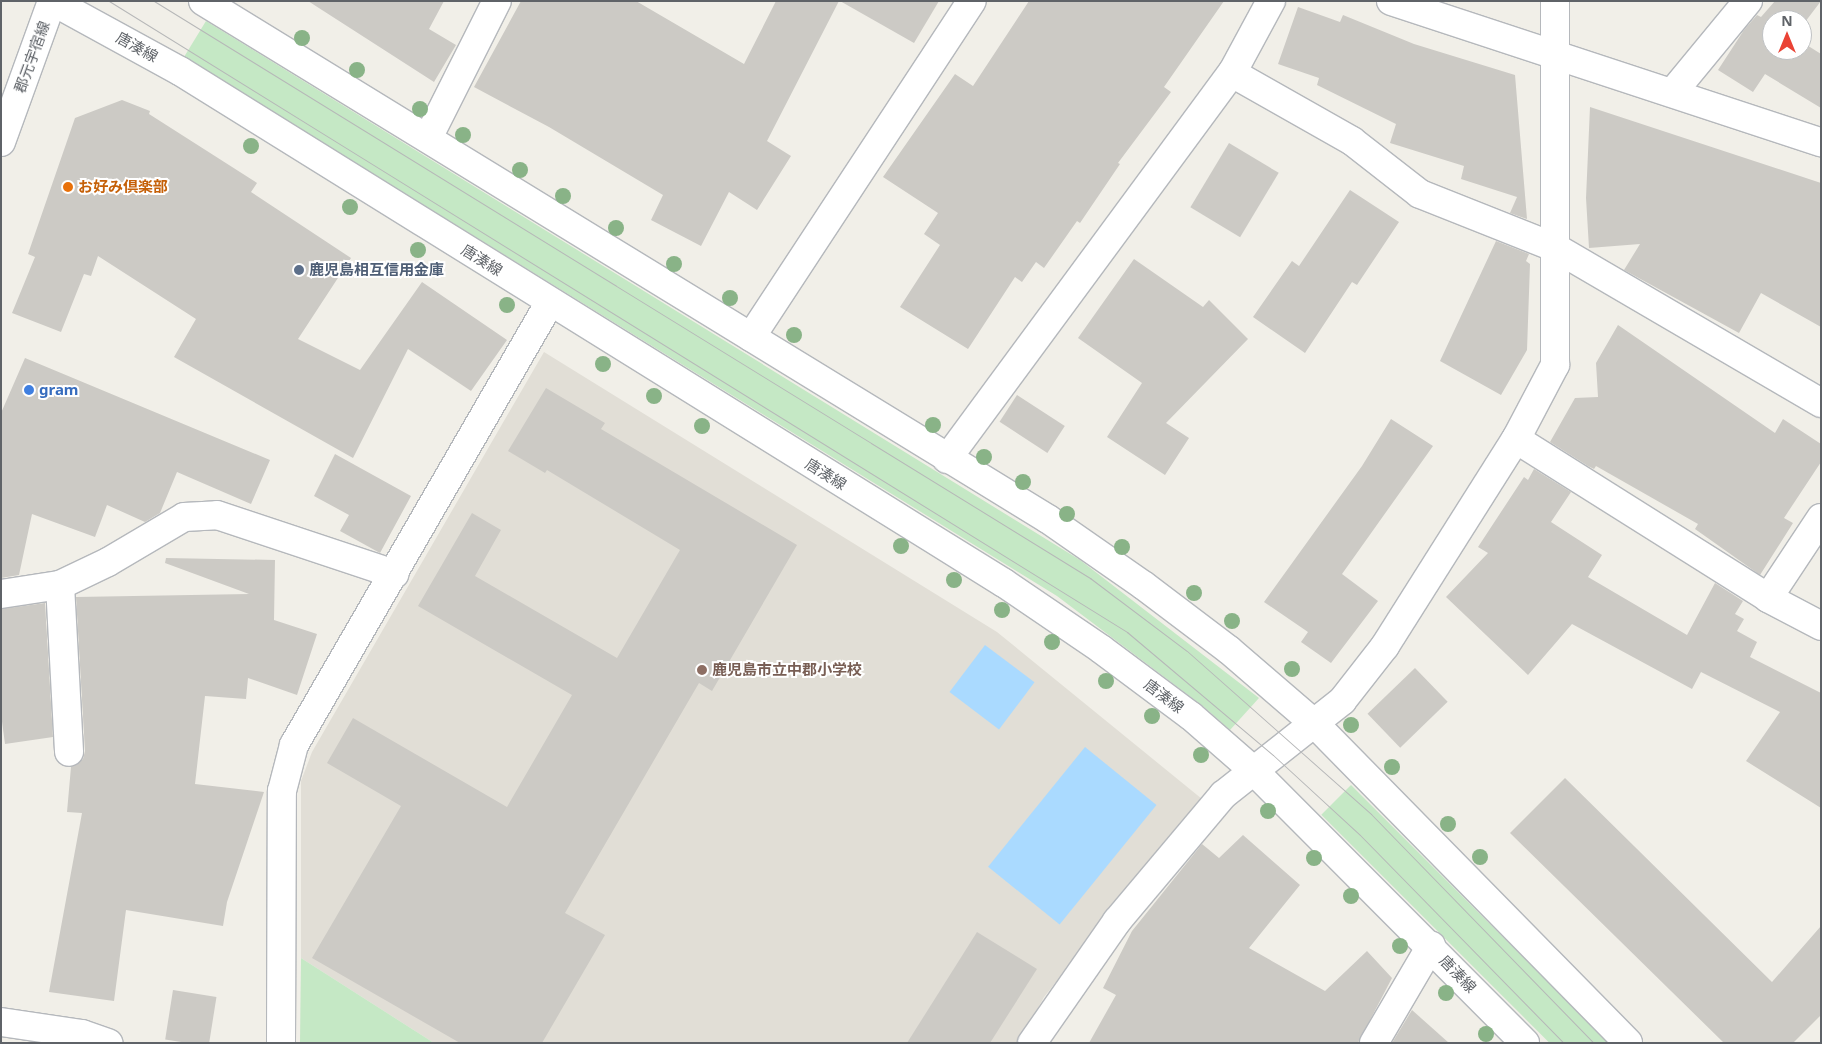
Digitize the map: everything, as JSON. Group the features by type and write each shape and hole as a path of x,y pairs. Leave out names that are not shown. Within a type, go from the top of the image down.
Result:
{"street":[{"name":"郡元宇宿線","path":"1,142 52,1"},
{"name":"唐湊線","path":"52,1 158,58 1004,583 1101,649 1191,716 1254,771 1431,946 1525,1043"},
{"path":"203,1 947,459 1048,519 1143,585 1229,650 1314,723 1628,1043"},
{"path":"428,138 497,1"},
{"path":"751,337 972,1"},
{"path":"947,459 1232,72 1271,1"},
{"path":"1391,1 1554,55 1674,92 1821,142"},
{"path":"1032,1043 1118,921 1223,795 1342,702 1385,646 1516,439 1555,365 1555,1"},
{"path":"1674,92 1748,1"},
{"path":"1232,72 1352,141 1420,194 1554,247 1821,403"},
{"path":"281,1043 282,790 294,745 550,302"},
{"path":"1516,439 1768,598 1821,626"},
{"path":"1,594 60,584 108,562 184,516 217,515 394,574"},
{"path":"1768,598 1821,518"},
{"path":"60,584 70,752"},
{"path":"1374,1043 1431,946"},
{"path":"1,1022 82,1034 108,1043"}],"shaded area":[{"name":"鹿児島市立中郡小学校","path":"544,352 997,632 1202,799 1044,997 1019,1043 434,1043 301,958 301,781 312,752"}],"green space":[{"path":"206,21 1080,560 1259,698 1230,730 1204,707 1057,596 184,57"},
{"path":"1351,785 1608,1042 1550,1043 1321,815"},
{"path":"301,958 434,1043 300,1043"}],"water":[{"path":"985,645 1035,682 999,729 949,692"},
{"path":"1085,747 1156,805 1060,925 988,867"}],"building":[{"path":"308,1 444,1 429,29 456,45 434,82"},
{"path":"521,1 636,1 744,64 776,1 839,1 767,141 791,156 757,210 729,192 701,246 651,220 663,195 549,127 474,87"},
{"path":"840,1 939,1 914,43"},
{"path":"1029,1 1224,1 1164,87 1171,92 1118,163 1120,164 1080,223 1077,221 1044,268 1036,262 1022,282 1015,277 968,349 900,307 940,245 924,234 938,213 883,177 955,74 973,86"},
{"path":"1775,1 1821,1 1812,13 1812,10 1767,10"},
{"path":"1298,7 1340,22 1343,15 1414,44 1515,75 1527,219 1510,213 1517,197 1461,179 1464,166 1390,143 1396,124 1317,85 1319,78 1278,64"},
{"path":"1757,15 1762,16 1762,60 1812,60 1812,48 1821,54 1821,108 1765,74 1753,92 1718,70 1744,30"},
{"path":"122,100 150,111 149,114 257,183 251,192 351,258 298,339 360,370 422,282 507,340 471,391 408,349 353,458 174,357 196,319 98,256 91,276 84,274 61,332 12,313 35,257 28,254 75,118"},
{"path":"1590,107 1821,183 1821,327 1761,293 1739,333 1624,270 1640,244 1589,248 1586,198"},
{"path":"1229,143 1279,173 1240,237 1190,207"},
{"path":"1350,190 1399,222 1357,285 1352,282 1305,353 1253,317 1292,261 1299,266"},
{"path":"1496,241 1529,254 1526,261 1530,264 1527,350 1501,395 1440,361"},
{"path":"1134,259 1203,307 1209,300 1248,339 1166,423 1189,438 1165,475 1107,437 1142,383 1078,338"},
{"path":"1618,325 1775,433 1783,419 1821,444 1821,462 1784,518 1793,523 1760,575 1695,529 1698,524 1596,466 1594,469 1588,466 1550,442 1575,398 1598,397 1596,363"},
{"path":"25,358 270,460 251,504 177,472 160,513 145,522 107,505 95,537 32,514 19,575 1,578 1,413"},
{"path":"546,388 605,423 601,429 797,545 712,691 699,683 565,913 605,935 542,1043 460,1043 312,958 401,806 327,763 353,718 507,807 572,695 418,606 472,513 501,530 475,576 617,658 680,550 547,470 545,473 508,451"},
{"path":"1017,395 1065,426 1047,453 1000,422"},
{"path":"1391,419 1433,446 1342,574 1378,601 1331,663 1301,642 1308,632 1264,602 1362,466"},
{"path":"335,454 411,496 380,553 340,531 349,515 314,496"},
{"path":"1534,469 1571,492 1551,522 1602,555 1588,577 1687,635 1715,583 1743,601 1735,614 1744,619 1737,631 1757,642 1750,657 1821,693 1821,808 1746,761 1780,712 1701,672 1692,689 1572,624 1528,675 1446,597 1488,553 1478,547 1524,477 1528,480"},
{"path":"166,558 275,560 274,620 317,634 297,695 248,678 246,699 205,696 195,784 264,792 227,902 223,926 126,910 114,1001 49,992 82,813 67,812 71,767 83,759 85,751 76,597 249,594 165,563"},
{"path":"45,603 53,737 5,744 1,714 1,609"},
{"path":"1415,668 1448,702 1400,748 1368,714"},
{"path":"1565,778 1772,982 1821,926 1821,1015 1793,1043 1724,1043 1510,833"},
{"path":"1243,835 1300,885 1249,948 1325,991 1367,951 1392,978 1358,1043 1089,1043 1116,995 1103,988 1132,931 1202,844 1219,858"},
{"path":"977,932 1037,969 990,1043 907,1043"},
{"path":"173,990 216,997 209,1043 188,1043 165,1039"},
{"path":"1412,1010 1449,1043 1392,1043"}],"tram line":[{"path":"109,1 1127,632 1273,755 1360,835 1564,1043"},
{"path":"154,1 1090,578 1187,651 1371,814 1594,1043"}],"place":[{"name":"お好み倶楽部","path":"68,187"},
{"name":"鹿児島相互信用金庫","path":"299,270"},
{"name":"gram","path":"29,390"},
{"name":"鹿児島市立中郡小学校","path":"702,670"}]}
